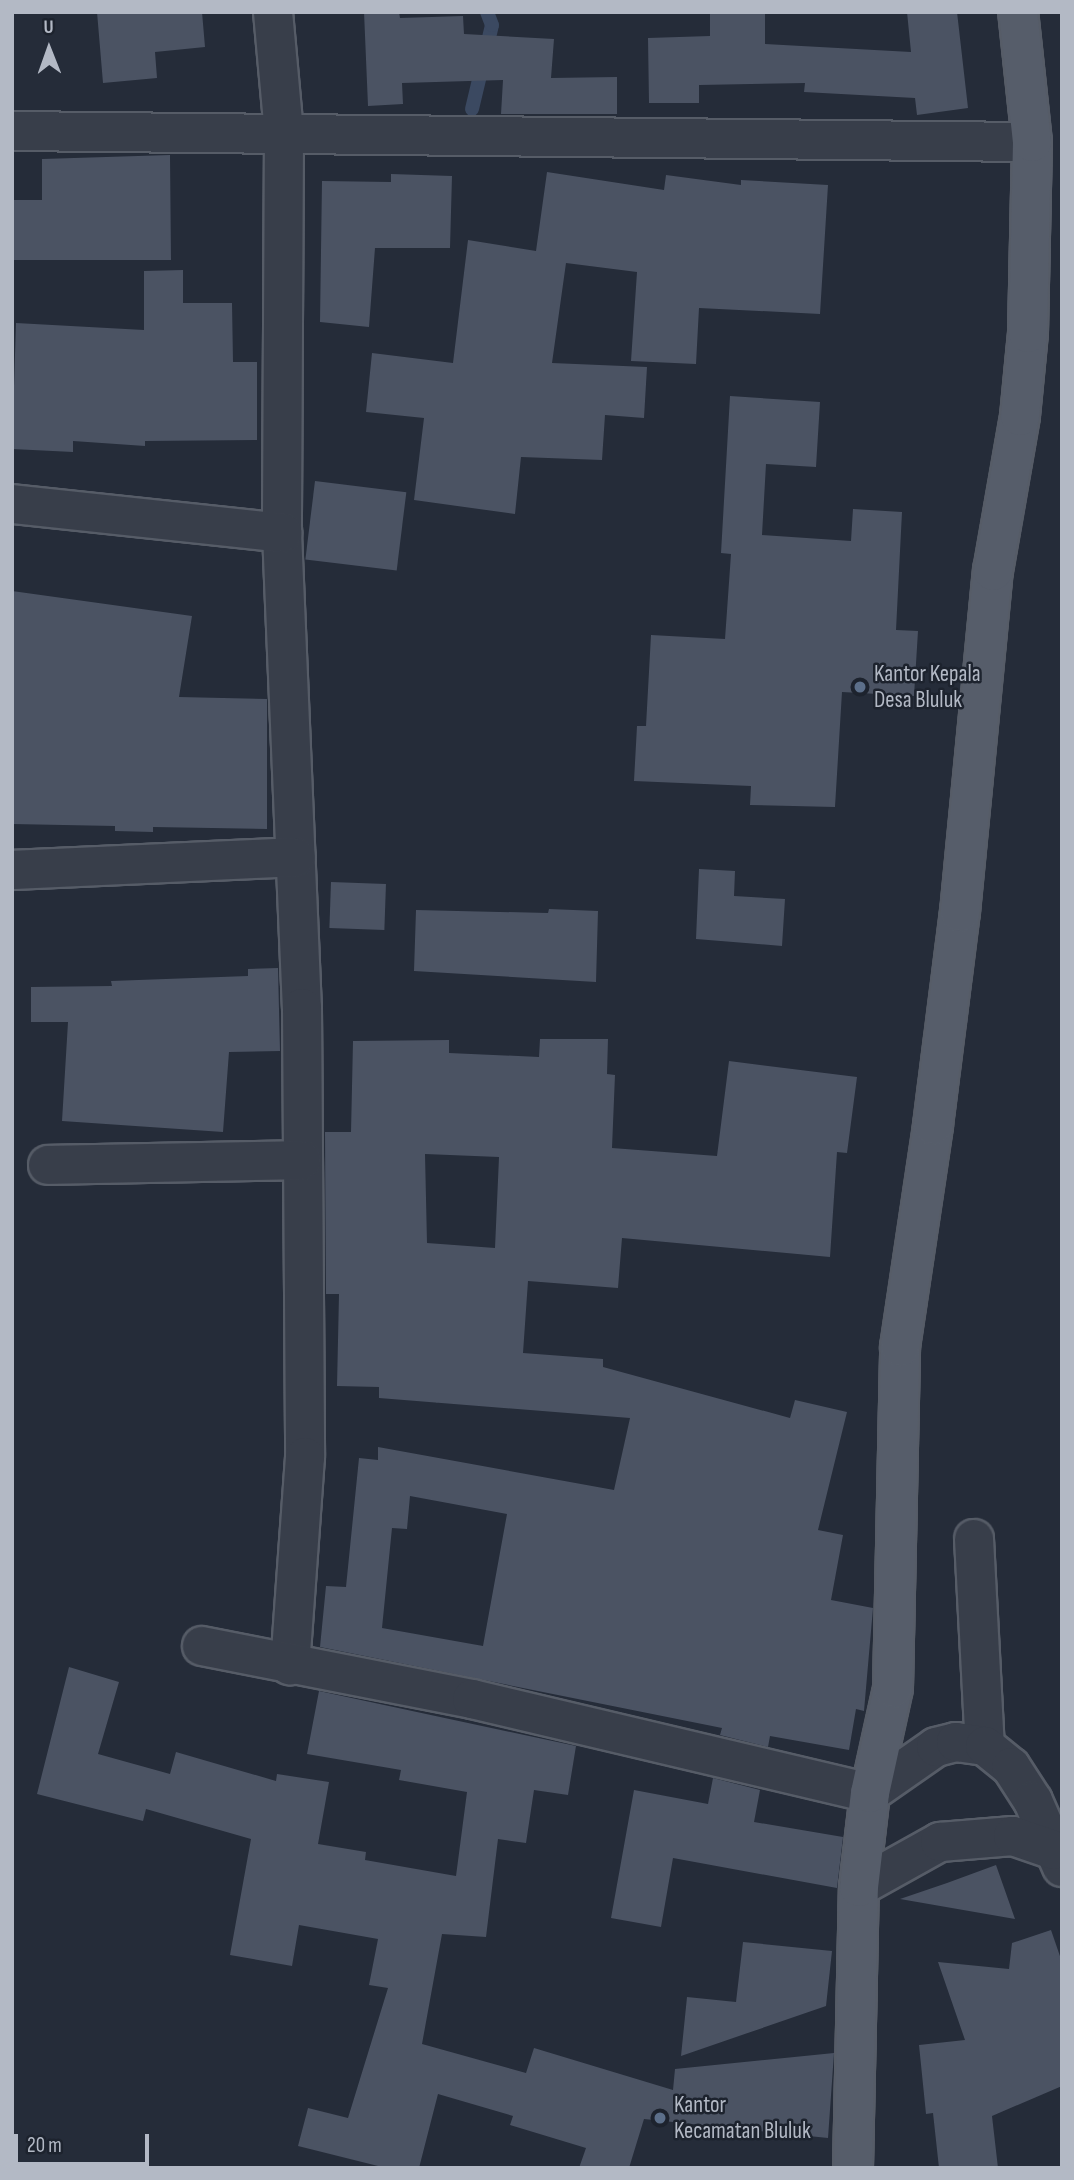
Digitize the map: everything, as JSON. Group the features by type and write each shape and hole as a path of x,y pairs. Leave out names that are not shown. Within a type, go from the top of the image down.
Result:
{"main road":[{"path":"853,2168 859,1887 870,1793 893,1688 900,1347 958,925 993,571 1020,416 1028,333 1032,142 1018,12"}],"street":[{"path":"273,12 284,134 282,533 296,857 302,1160 304,1457 290,1665"},
{"path":"12,131 1032,142"},
{"path":"12,504 282,533"},
{"path":"12,870 296,857"},
{"path":"48,1166 302,1160"},
{"path":"974,1539 985,1746"},
{"path":"202,1646 472,1699 870,1793 936,1747 956,1742 985,1746 1011,1767 1033,1801 1058,1858"},
{"path":"859,1887 940,1842 1013,1836 1058,1858"}],"building":[{"path":"97,12 202,12 205,47 155,52 157,78 103,83"},
{"path":"364,12 399,12 400,18 463,16 464,34 554,39 551,78 617,77 617,114 501,114 503,80 402,83 403,104 368,106"},
{"path":"907,12 957,12 968,108 917,115 915,98 804,92 805,83 699,85 699,103 649,103 648,38 710,36 710,14 765,14 765,44 911,52"},
{"path":"170,155 171,260 12,260 12,200 42,200 42,159"},
{"path":"547,172 664,190 666,175 741,185 741,180 828,185 820,314 699,308 696,364 631,361 637,272 566,263 552,363 647,367 644,418 605,415 602,460 521,457 515,514 414,500 424,418 366,412 372,353 453,363 468,240 536,251"},
{"path":"391,174 452,176 450,248 375,248 369,327 320,322 322,181 391,182"},
{"path":"183,270 183,303 232,303 233,362 257,362 257,440 145,441 145,446 73,441 73,452 12,449 16,323 144,330 144,271"},
{"path":"730,396 820,402 816,467 766,464 762,535 851,541 853,509 902,512 896,630 918,631 914,696 842,692 835,807 750,805 751,786 634,781 637,726 646,726 651,635 725,639 731,554 721,553"},
{"path":"315,481 406,492 397,571 305,559"},
{"path":"12,591 192,616 179,697 267,699 267,829 153,827 153,832 115,831 115,826 12,824"},
{"path":"699,869 735,871 734,896 785,899 782,946 696,939"},
{"path":"331,882 386,884 384,930 329,928"},
{"path":"549,909 598,911 596,982 414,971 416,910 548,913"},
{"path":"278,968 280,1051 229,1052 223,1132 62,1121 68,1022 31,1022 31,987 112,986 111,981 248,976 248,969"},
{"path":"540,1039 608,1039 607,1074 615,1075 612,1148 717,1156 729,1061 857,1077 847,1153 837,1152 830,1257 622,1238 618,1288 528,1281 523,1353 603,1359 603,1367 790,1418 795,1400 847,1412 818,1530 843,1535 831,1600 873,1608 864,1711 856,1709 849,1750 770,1736 768,1747 720,1735 722,1728 320,1647 326,1586 346,1587 359,1458 378,1460 378,1447 614,1490 630,1418 379,1398 379,1387 337,1386 339,1294 326,1294 325,1132 351,1132 353,1041 449,1040 449,1053 539,1057","holes":["425,1154 499,1157 495,1248 427,1243","410,1496 507,1514 483,1646 382,1628 392,1528 407,1529"]},
{"path":"69,1667 119,1682 98,1754 170,1774 176,1752 276,1781 277,1774 329,1782 318,1844 366,1852 365,1860 456,1876 467,1792 399,1780 401,1770 307,1754 319,1691 576,1746 568,1795 534,1790 526,1843 498,1839 486,1937 442,1934 422,2044 526,2073 534,2048 673,2090 675,2069 834,2053 828,2138 644,2119 629,2168 579,2168 586,2148 510,2125 513,2116 438,2094 419,2168 386,2168 298,2146 308,2108 348,2118 388,1988 369,1985 378,1939 299,1925 292,1966 230,1955 251,1839 146,1809 143,1821 37,1794"},
{"path":"713,1778 760,1790 754,1822 843,1837 837,1888 673,1858 661,1927 611,1918 634,1790 708,1804"},
{"path":"996,1865 1015,1919 900,1899 947,1883"},
{"path":"1051,1930 1062,1962 1062,2086 992,2116 998,2168 939,2168 933,2113 926,2114 919,2045 965,2040 938,1962 1009,1969 1012,1943"},
{"path":"743,1942 832,1951 826,2006 681,2056 687,1997 736,2002"}],"waterway":[{"path":"472,109 492,25 487,12"}],"place":[{"name":"Kantor Kepala Desa Bluluk","path":"860,687"},
{"name":"Kantor Kecamatan Bluluk","path":"660,2118"}]}
